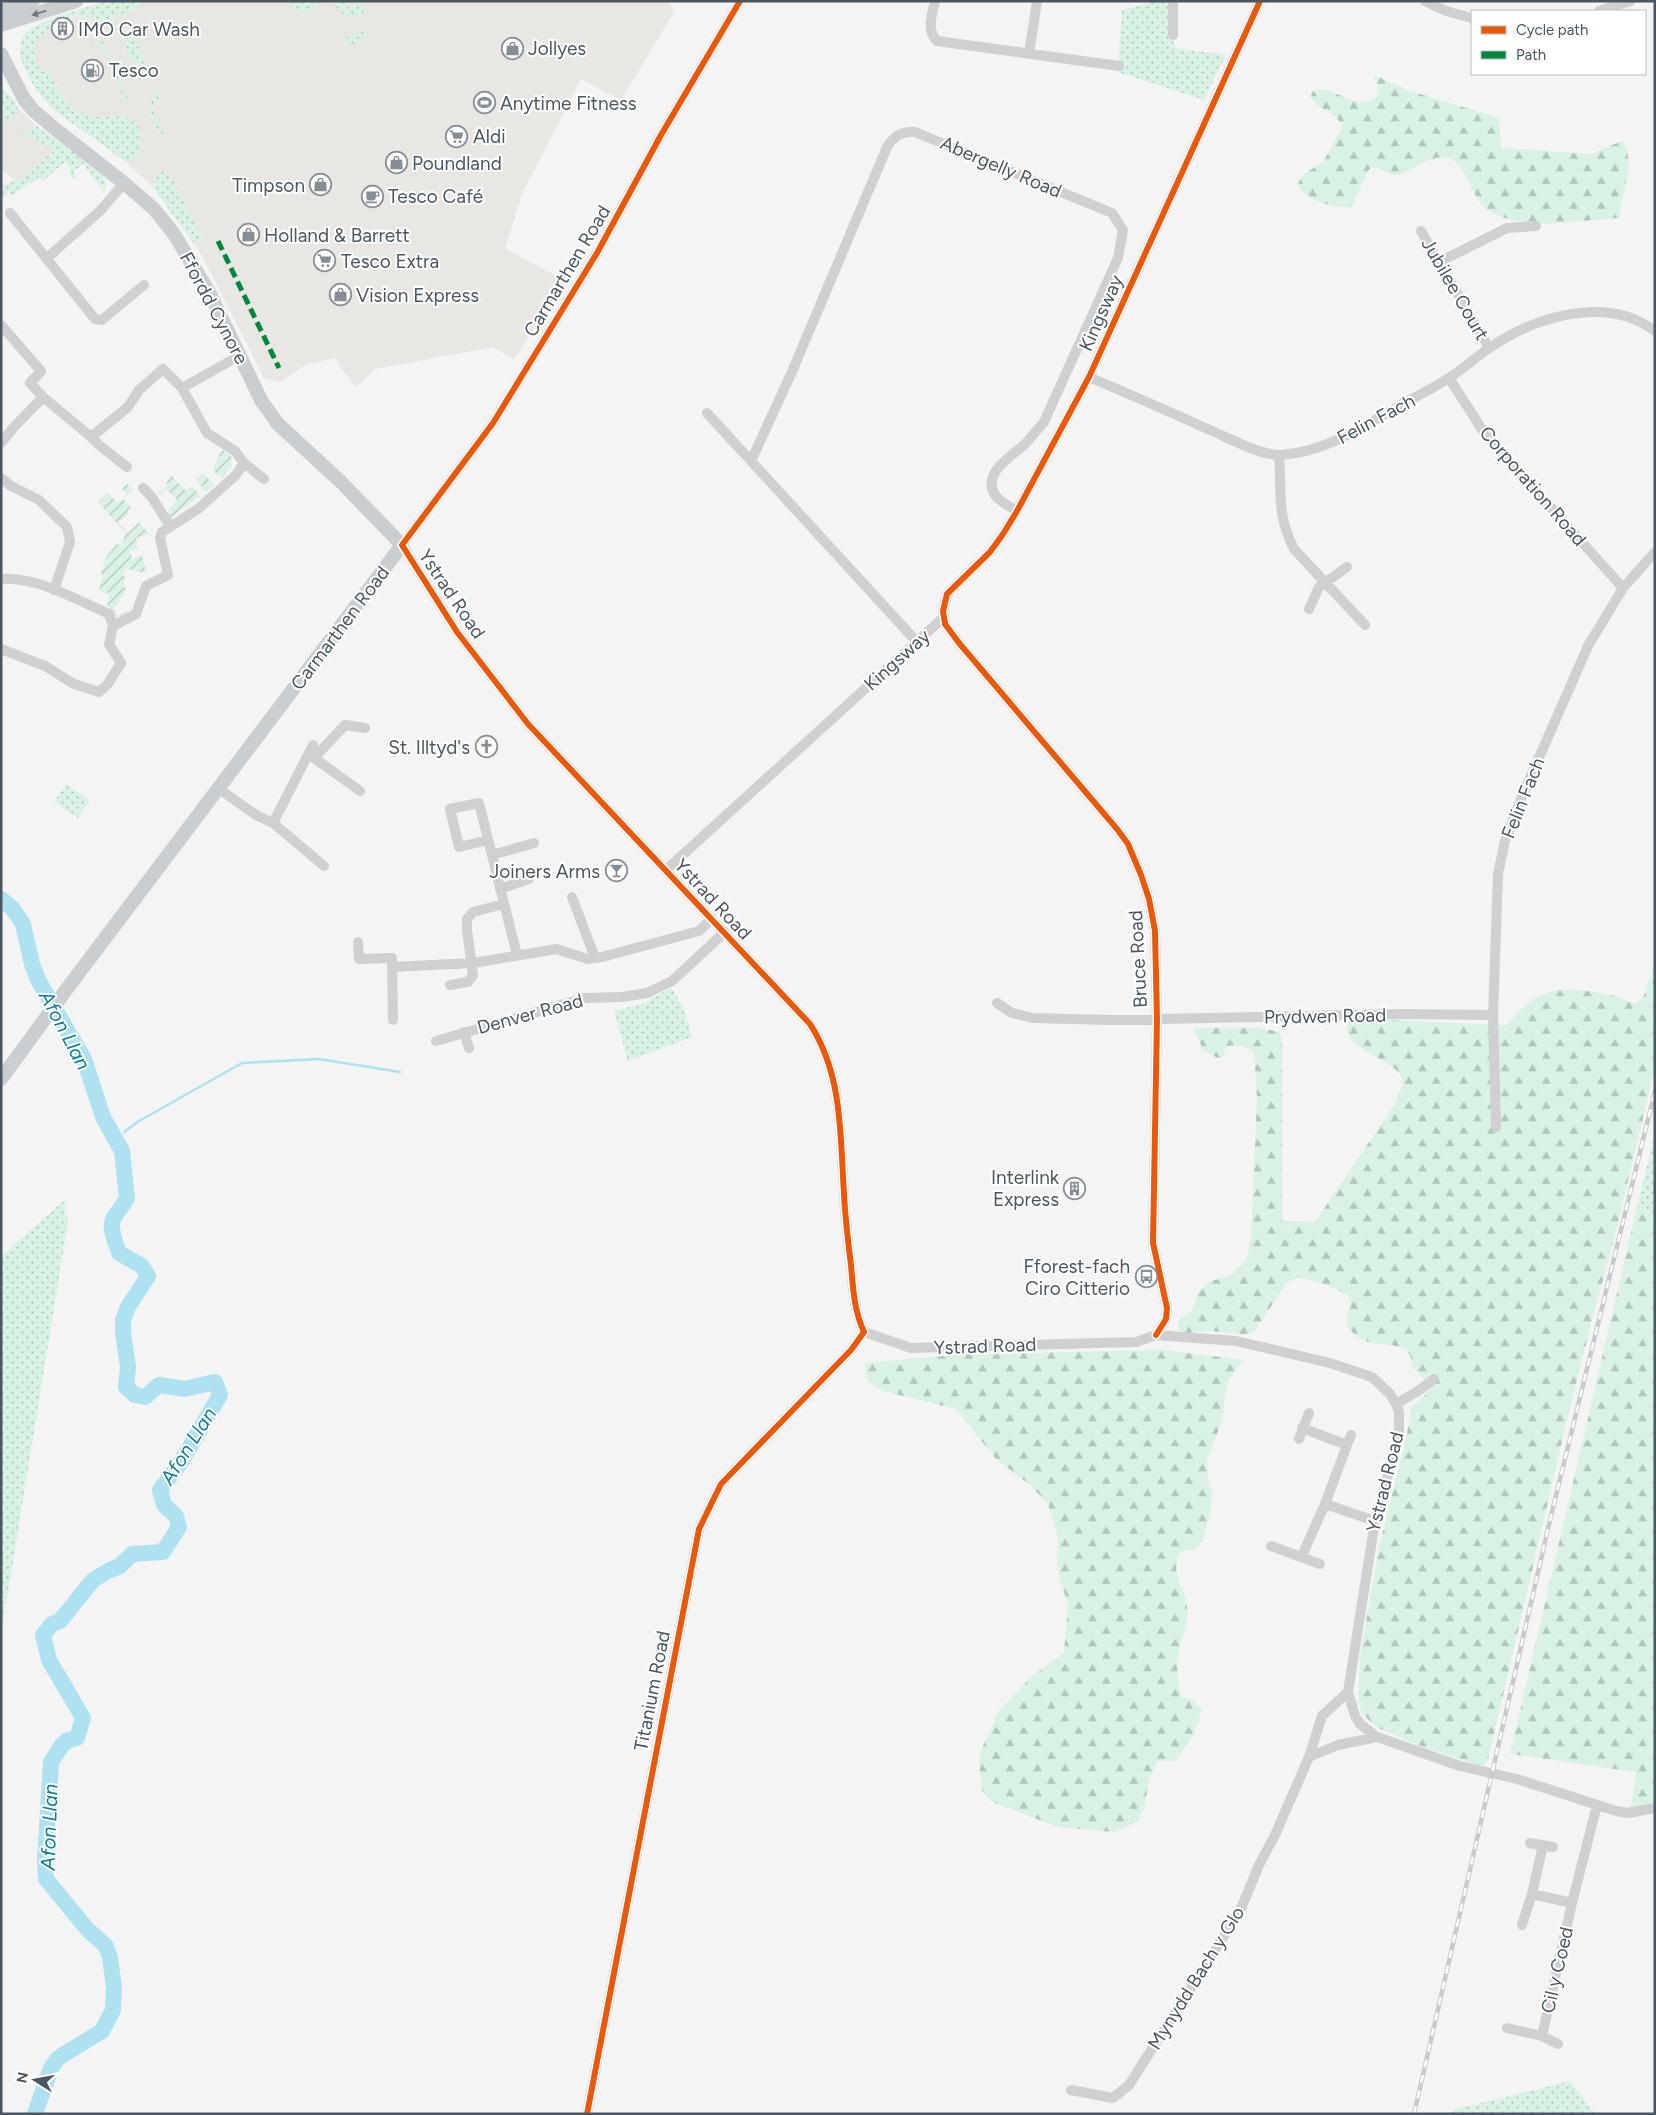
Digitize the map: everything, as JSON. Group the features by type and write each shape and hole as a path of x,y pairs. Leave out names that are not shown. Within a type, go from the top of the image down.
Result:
{"main road":[{"path":"1,10 33,1"},
{"path":"1,25 76,1"},
{"name":"Ffordd Cynore","path":"1,54 24,99 54,128 154,209 174,234 210,292 261,400 278,424 341,482 402,545"},
{"path":"1,79 24,99"},
{"name":"Carmarthen Road","path":"1,1080 66,990 402,545"}],"street":[{"name":"Carmarthen Road","path":"402,545 493,423 597,253 661,135 740,1"},
{"path":"935,1 930,29 936,41 1119,66"},
{"path":"1029,54 1037,1"},
{"path":"1173,1 1173,35"},
{"name":"Kingsway","path":"666,870 944,618 944,601 947,594 990,552 1017,512 1088,377 1260,1"},
{"path":"1425,1 1446,11 1471,18"},
{"path":"1601,10 1630,1"},
{"name":"Abergelly Road","path":"751,461 791,374 887,147 902,132 915,132 1112,213 1123,230 1118,258 1044,422 1025,443 996,469 992,479 992,488 996,496 1017,512"},
{"path":"47,258 100,211 124,183"},
{"path":"10,213 95,319 102,320 144,285"},
{"path":"1439,262 1507,228 1536,226"},
{"name":"Jubilee Court","path":"1421,231 1489,348"},
{"name":"Felin Fach","path":"1088,377 1245,445 1279,455 1302,452 1342,439 1449,378 1489,348 1540,322 1573,314 1592,312 1618,316 1638,322 1655,331"},
{"path":"1,325 41,371 30,383 43,398 127,467"},
{"path":"182,388 239,356"},
{"path":"91,437 128,407 139,390 163,369 182,388 207,433 235,451 244,464 264,479"},
{"name":"Corporation Road","path":"1449,378 1485,434 1623,588"},
{"path":"1,444 14,427 43,398"},
{"path":"707,413 916,642"},
{"path":"1279,455 1280,512 1287,536 1294,549 1365,625"},
{"path":"113,626 136,614 146,586 168,575 160,538 162,532 198,509 234,476 244,464"},
{"path":"2,480 39,500 67,527 70,542 54,590"},
{"path":"143,488 151,496 170,526"},
{"name":"Ystrad Road","path":"402,545 457,632 528,724 810,1024 827,1056 838,1104 844,1197 855,1303 859,1322 864,1332 911,1348 1136,1342 1156,1335 1236,1341 1330,1364 1372,1378 1390,1394 1396,1404 1399,1436 1375,1522 1348,1692 1354,1716 1360,1724 1377,1737 1460,1766 1517,1779 1628,1813 1655,1808"},
{"name":"Felin Fach","path":"1493,1015 1498,874 1505,841 1580,665 1600,625 1623,588 1655,552"},
{"path":"1309,609 1316,592 1326,582 1347,567"},
{"path":"1,579 15,578 54,590 109,614 113,626 109,644 121,663 107,685 99,692 74,684 45,666 1,649"},
{"name":"Bruce Road","path":"944,618 945,624 959,643 1117,829 1128,844 1141,875 1154,921 1157,1019 1153,1243 1167,1308 1166,1319 1156,1335"},
{"path":"273,823 312,752 345,725 366,728"},
{"path":"312,752 360,791"},
{"path":"219,789 256,815 273,823 324,866"},
{"path":"488,840 459,847 450,810 479,803 517,955"},
{"path":"492,855 534,843"},
{"path":"500,889 529,879"},
{"path":"572,897 595,958"},
{"path":"450,985 471,980 473,975 467,919 474,912 504,904"},
{"path":"392,967 473,963 556,949 582,957 595,958 699,930 712,919"},
{"name":"Denver Road","path":"436,1042 464,1032 585,998 622,997 647,993 672,981 725,932"},
{"path":"358,942 359,959 392,958 393,1020"},
{"name":"Prydwen Road","path":"997,1003 1012,1013 1034,1018 1157,1019 1403,1014 1493,1015"},
{"path":"1493,1015 1496,1127"},
{"name":"Denver Road","path":"464,1032 469,1048"},
{"name":"Titanium Road","path":"587,2114 699,1529 721,1484 851,1350 864,1332"},
{"path":"1396,1404 1434,1379"},
{"path":"1299,1439 1309,1413"},
{"path":"1302,1428 1347,1445"},
{"path":"1302,1556 1325,1504 1350,1435"},
{"path":"1325,1504 1375,1522"},
{"path":"1271,1546 1320,1564"},
{"name":"Mynydd Bach y Glo","path":"1071,2090 1113,2098 1129,2085 1240,1911 1259,1865 1275,1835 1310,1757 1322,1716 1348,1692"},
{"path":"1310,1757 1338,1745 1377,1737"},
{"name":"Cil y Coed","path":"1542,2036 1572,1903 1597,1805"},
{"path":"1522,1925 1548,1846 1530,1843"},
{"name":"Cil y Coed","path":"1532,1894 1572,1903"},
{"name":"Cil y Coed","path":"1507,2028 1542,2036 1558,2044"}],"shaded area":[{"path":"106,1 669,1 674,12 621,100 581,79 522,194 505,248 565,281 514,360 494,347 375,369 356,387 340,367 336,358 308,364 279,382 264,378 193,241 152,186 120,157 54,110 39,92 21,60 21,41 24,36 35,26"},
{"path":"1,87 13,99 18,108 37,126 62,144 24,177 15,181 6,173 1,172"}],"green space":[{"path":"106,1 144,1 129,13 119,15 106,24 98,25 92,17 88,16 81,19 78,15 50,28 37,40 34,48 35,57 39,69 48,71 58,90 70,105 77,110 95,116 120,116 134,120 141,137 141,143 139,154 131,163 118,157 48,105 28,75 21,53 21,43 25,34 39,24"},
{"path":"290,1 315,1 316,5 311,12 301,11 300,13 294,9"},
{"path":"334,1 345,1 349,9 361,3 366,12 356,16 347,16 339,11"},
{"path":"1155,1 1172,1 1172,39 1176,48 1226,55 1204,100 1118,72 1122,10"},
{"path":"131,29 151,73 139,69 136,63 129,58 125,39"},
{"path":"365,30 367,37 343,49 345,41 350,35"},
{"path":"91,41 103,42 108,52 110,52 128,99 127,104 108,55"},
{"path":"1372,74 1407,90 1499,118 1501,148 1591,154 1622,141 1626,149 1628,167 1619,218 1548,224 1505,218 1493,213 1482,205 1459,165 1445,157 1431,159 1397,175 1377,168 1369,169 1351,207 1329,205 1312,199 1300,189 1298,183 1304,174 1323,162 1342,128 1336,117 1314,102 1311,97 1312,92 1319,89 1326,90 1353,101 1367,102 1378,93 1378,87"},
{"path":"1,87 13,99 18,108 9,121 3,120 6,113 1,111"},
{"path":"160,90 163,98 154,103 153,111 164,134 162,135 152,119 151,112 152,100"},
{"path":"37,126 104,174 106,185 104,192 83,164 73,172 77,177 74,180 69,173 72,170 65,162 43,181 40,177 12,196 9,191 4,198 1,196 1,186 24,177 54,151 22,133"},
{"path":"163,171 173,180 203,239 194,244 152,186 155,179"},
{"path":"222,450 231,455 232,465 222,478 216,474 213,468"},
{"path":"203,473 214,485 206,492 196,480"},
{"path":"172,476 186,491 192,486 201,496 170,518 167,513 177,499 166,489 161,495 158,493 168,485 166,483"},
{"path":"127,484 133,490 123,499 131,507 127,511 129,513 118,523 128,533 139,522 149,534 136,538 138,549 130,551 132,559 142,555 146,571 144,573 125,568 123,576 126,577 123,586 126,588 121,599 113,608 118,616 129,610 121,616 115,617 107,605 109,594 99,590 103,575 101,574 106,557 117,544 121,546 126,533 98,502 108,493 118,503 127,494 122,489"},
{"path":"66,784 90,801 78,818 54,802"},
{"path":"1655,961 1655,1067 1616,1232 1567,1420 1488,1760 1483,1767 1418,1745 1376,1727 1361,1712 1358,1700 1360,1657 1379,1547 1406,1439 1411,1409 1429,1391 1429,1385 1414,1368 1409,1353 1398,1346 1371,1343 1358,1337 1351,1331 1347,1323 1350,1299 1343,1292 1329,1286 1300,1278 1287,1282 1255,1331 1245,1335 1212,1331 1184,1333 1178,1329 1179,1320 1192,1311 1201,1289 1211,1281 1230,1276 1247,1259 1251,1236 1257,1098 1254,1052 1244,1047 1229,1046 1225,1047 1224,1056 1218,1058 1203,1051 1198,1037 1193,1030 1196,1028 1227,1027 1273,1030 1280,1033 1282,1039 1282,1221 1315,1222 1395,1104 1403,1084 1399,1073 1366,1051 1351,1038 1347,1031 1348,1022 1357,1019 1507,1025 1523,1007 1536,998 1546,993 1567,990 1611,995 1637,1003 1644,995"},
{"path":"671,988 683,1006 692,1037 628,1061 614,1011 644,1003"},
{"path":"1655,1133 1655,1214 1637,1207"},
{"path":"66,1199 65,1211 68,1222 1,1635 1,1256"},
{"path":"1637,1207 1655,1215 1655,1807 1631,1809 1636,1772 1510,1754"},
{"path":"1165,1350 1243,1360 1229,1379 1225,1392 1223,1418 1207,1461 1212,1494 1210,1515 1203,1539 1194,1551 1186,1550 1179,1554 1176,1571 1187,1605 1187,1620 1179,1651 1177,1670 1181,1697 1193,1700 1202,1710 1194,1733 1176,1761 1157,1761 1149,1781 1144,1808 1138,1821 1114,1832 1058,1827 992,1802 982,1790 979,1764 981,1750 999,1711 1032,1676 1064,1653 1068,1605 1057,1568 1058,1537 1048,1504 1029,1484 996,1459 956,1409 883,1391 868,1381 864,1363 969,1354"},
{"path":"1570,2081 1595,2114 1452,2114 1453,2110"}],"waterway":[{"name":"Afon Llan","path":"1,899 12,908 23,924 32,964 38,980 84,1059 103,1117 122,1151 127,1198 112,1222 113,1235 119,1253 142,1266 148,1276 128,1307 123,1320 128,1367 126,1387 135,1395 145,1397 159,1385 184,1389 215,1382 220,1395 181,1462 160,1490 164,1505 176,1516 179,1527 163,1552 132,1554 120,1566 93,1580 60,1621 52,1624 43,1635 49,1660 83,1718 77,1738 68,1740 62,1745 51,1762 45,1860 46,1879 88,1930 106,1946 110,1958 114,1987 113,2010 102,2031 58,2058 51,2068 35,2114"},
{"path":"124,1132 139,1121 242,1063 319,1059 400,1072"}],"railway":[{"path":"1414,2114 1550,1520 1655,1091"}],"marked path":[{"path":"218,241 279,368"}],"cycle path":[{"path":"587,2114 699,1529 721,1484 851,1350 864,1332 858,1316 853,1291 845,1211 838,1106 829,1064 810,1024 528,724 457,632 402,545 493,423 597,253 661,135 740,1"},
{"path":"1156,1335 1166,1319 1167,1308 1153,1243 1157,1019 1155,931 1149,899 1128,844 959,643 945,624 943,611 947,594 990,552 1003,534 1089,377 1260,1"}],"place":[{"name":"IMO Car Wash","path":"62,29"},
{"name":"Jollyes","path":"512,48"},
{"name":"Tesco","path":"93,70"},
{"name":"Anytime Fitness","path":"484,103"},
{"name":"Aldi","path":"457,136"},
{"name":"Poundland","path":"396,163"},
{"name":"Timpson","path":"321,185"},
{"name":"Tesco Café","path":"372,196"},
{"name":"Holland & Barrett","path":"248,235"},
{"name":"Tesco Extra","path":"325,261"},
{"name":"Vision Express","path":"340,295"},
{"name":"St. Illtyd's","path":"486,747"},
{"name":"Joiners Arms","path":"616,871"},
{"name":"Interlink Express","path":"1075,1188"},
{"name":"Fforest-fach Ciro Citterio","path":"1146,1277"}]}
